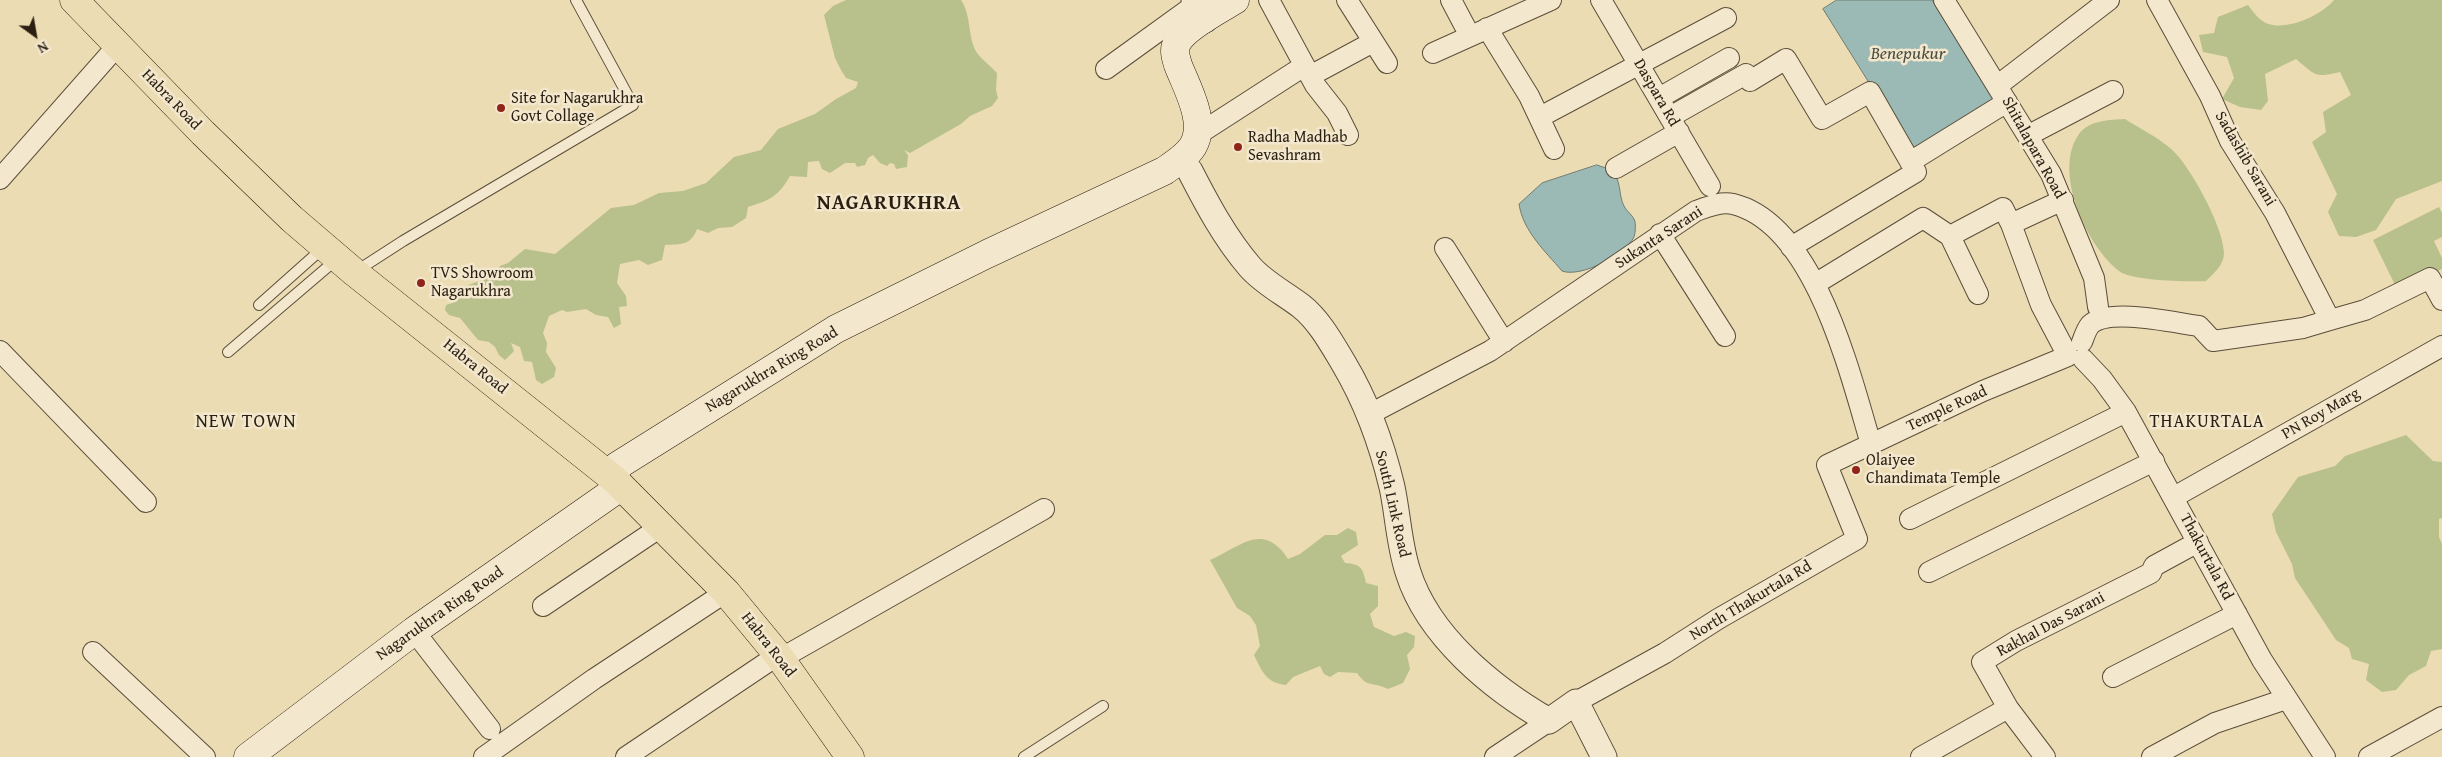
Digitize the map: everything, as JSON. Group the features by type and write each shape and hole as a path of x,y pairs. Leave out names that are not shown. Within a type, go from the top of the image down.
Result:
{"main road":[{"name":"Habra Road","path":"74,0 203,133 339,259 616,480 726,592 779,657 850,757"},
{"path":"1186,156 1198,119 1175,57 1176,44 1198,8 1235,0"},
{"name":"Nagarukhra Ring Road","path":"250,756 414,630 613,492 618,466 836,330 1186,156"}],"street":[{"path":"1269,0 1307,71 1337,113 1348,135"},
{"path":"1347,0 1387,63"},
{"path":"1451,0 1478,32 1540,117 1554,149"},
{"path":"1433,52 1550,0"},
{"name":"Daspara Rd","path":"1601,0 1710,186"},
{"name":"Shitalapara Road","path":"1944,0 2028,135 2063,200 2094,278 2088,334"},
{"path":"1910,162 2002,94 2109,0"},
{"name":"Sadashib Sarani","path":"2157,0 2210,96 2230,141 2275,212 2330,320"},
{"path":"1106,69 1198,8"},
{"path":"1540,117 1726,18"},
{"path":"1186,156 1307,71 1373,42"},
{"path":"0,179 118,45"},
{"path":"1659,98 1729,58"},
{"path":"1616,168 1746,74 1750,81 1786,59 1822,119 1870,92 1916,172 1791,246"},
{"path":"2028,135 2113,91"},
{"name":"South Link Road","path":"1186,156 1226,235 1251,268 1302,307 1322,329 1344,364 1368,415 1390,479 1402,550 1409,574 1421,600 1441,631 1464,658 1523,706 1548,721"},
{"path":"1696,211 1706,203 1710,186 1732,203 1747,209 1767,222 1791,246 1815,284 1835,329 1872,444"},
{"path":"1950,236 2003,208 2011,224 2063,200"},
{"name":"Sukanta Sarani","path":"1368,415 1453,372 1504,342 1696,211 1714,204 1732,203"},
{"path":"1815,284 1924,218 1950,236 1978,294"},
{"name":"Thakurtala Rd","path":"2011,224 2041,305 2088,334 2126,412 2237,614 2286,699 2325,757"},
{"path":"1660,234 1725,336"},
{"path":"1445,248 1504,342"},
{"path":"2088,334 2119,316 2199,326 2213,341 2303,328 2365,310 2430,278 2442,300"},
{"name":"Temple Road","path":"1827,465 1983,391 2088,334"},
{"name":"PN Roy Marg","path":"2174,497 2442,346"},
{"path":"0,351 146,502"},
{"path":"1910,519 2126,412"},
{"path":"1929,572 2154,461"},
{"name":"North Thakurtala Rd","path":"1576,702 1666,653 1718,619 1857,539 1827,465"},
{"path":"626,757 779,657 1044,509"},
{"path":"543,606 662,526"},
{"name":"Rakhal Das Sarani","path":"2008,708 1982,662 2016,641 2151,573 2154,566 2198,542"},
{"path":"484,757 594,678 726,592"},
{"path":"2113,677 2237,614"},
{"path":"414,630 490,728"},
{"path":"93,652 205,757"},
{"path":"2152,757 2215,723 2286,699"},
{"path":"1495,757 1576,702 1604,757"},
{"path":"1931,755 2008,708 2045,757"},
{"path":"2369,757 2442,718"}],"lane":[{"path":"259,305 339,259 403,241 633,105 576,0"},
{"path":"228,352 339,259"},
{"path":"1024,757 1102,706"}],"green space":[{"path":"846,0 961,0 967,13 974,47 979,56 997,73 996,90 998,98 992,106 970,116 961,124 910,153 904,150 908,155 907,167 896,169 894,164 890,163 887,166 880,163 873,155 868,158 865,165 857,167 855,163 845,163 830,173 822,169 819,161 808,162 807,177 790,176 773,197 748,207 746,218 732,227 718,228 708,233 697,229 692,239 684,243 665,245 662,260 648,265 639,260 620,264 617,283 626,296 627,306 619,307 621,324 614,328 608,317 596,315 586,309 567,312 562,310 549,316 543,333 547,343 546,352 556,368 554,377 542,384 536,380 532,362 524,361 520,347 511,343 514,351 505,360 489,342 478,340 460,318 449,315 445,310 446,305 455,302 466,286 493,276 500,266 508,263 525,249 555,254 611,208 634,205 659,193 683,191 706,183 734,157 761,150 778,129 815,114 856,88 858,82 846,78 835,58 824,15 833,6"},
{"path":"2334,0 2442,0 2442,181 2396,199 2376,230 2356,237 2339,236 2328,212 2337,194 2312,142 2326,132 2323,112 2351,95 2340,72 2325,75 2316,74 2296,59 2265,74 2268,101 2261,110 2240,107 2222,99 2234,78 2227,57 2203,52 2199,35 2214,33 2218,17 2248,5 2261,20 2269,24 2279,25 2300,22 2320,12"},
{"path":"2125,119 2154,136 2178,156 2195,181 2212,213 2222,242 2224,257 2215,272 2206,281 2161,280 2135,277 2119,271 2095,244 2085,227 2071,187 2069,168 2072,150 2079,134 2088,126 2094,123"},
{"path":"2439,207 2442,213 2442,237 2434,241 2442,258 2442,269 2398,291 2373,240"},
{"path":"2406,435 2433,461 2442,462 2442,518 2439,519 2439,537 2442,544 2442,649 2431,651 2426,666 2409,675 2396,690 2382,692 2366,680 2369,664 2352,659 2349,648 2336,640 2295,578 2292,564 2276,532 2272,514 2298,477 2335,466 2345,456"},
{"path":"1348,528 1356,532 1358,545 1341,556 1345,563 1355,564 1360,568 1366,583 1378,586 1378,606 1370,614 1374,627 1394,636 1406,632 1415,636 1414,647 1407,655 1410,669 1403,683 1388,689 1364,681 1357,673 1338,672 1330,677 1324,674 1320,666 1293,677 1286,685 1274,682 1266,675 1254,655 1260,646 1256,625 1250,616 1237,608 1210,560 1250,540 1260,539 1269,541 1279,547 1288,559 1300,554 1325,535 1337,535"}],"water":[{"name":"Benepukur","path":"1837,0 1932,0 1993,99 1911,150 1823,9"},
{"path":"1597,165 1607,168 1617,178 1622,202 1634,220 1634,236 1622,251 1602,263 1580,271 1562,271 1530,232 1521,214 1519,204 1542,183"}],"place":[{"name":"Site for Nagarukhra Govt Collage","path":"501,108"},
{"name":"Radha Madhab Sevashram","path":"1238,147"},
{"name":"TVS Showroom Nagarukhra","path":"421,283"},
{"name":"Olaiyee Chandimata Temple","path":"1856,470"}],"district":[{"name":"NAGARUKHRA","path":"889,204"},
{"name":"NEW TOWN","path":"246,422"},
{"name":"THAKURTALA","path":"2207,422"}]}
